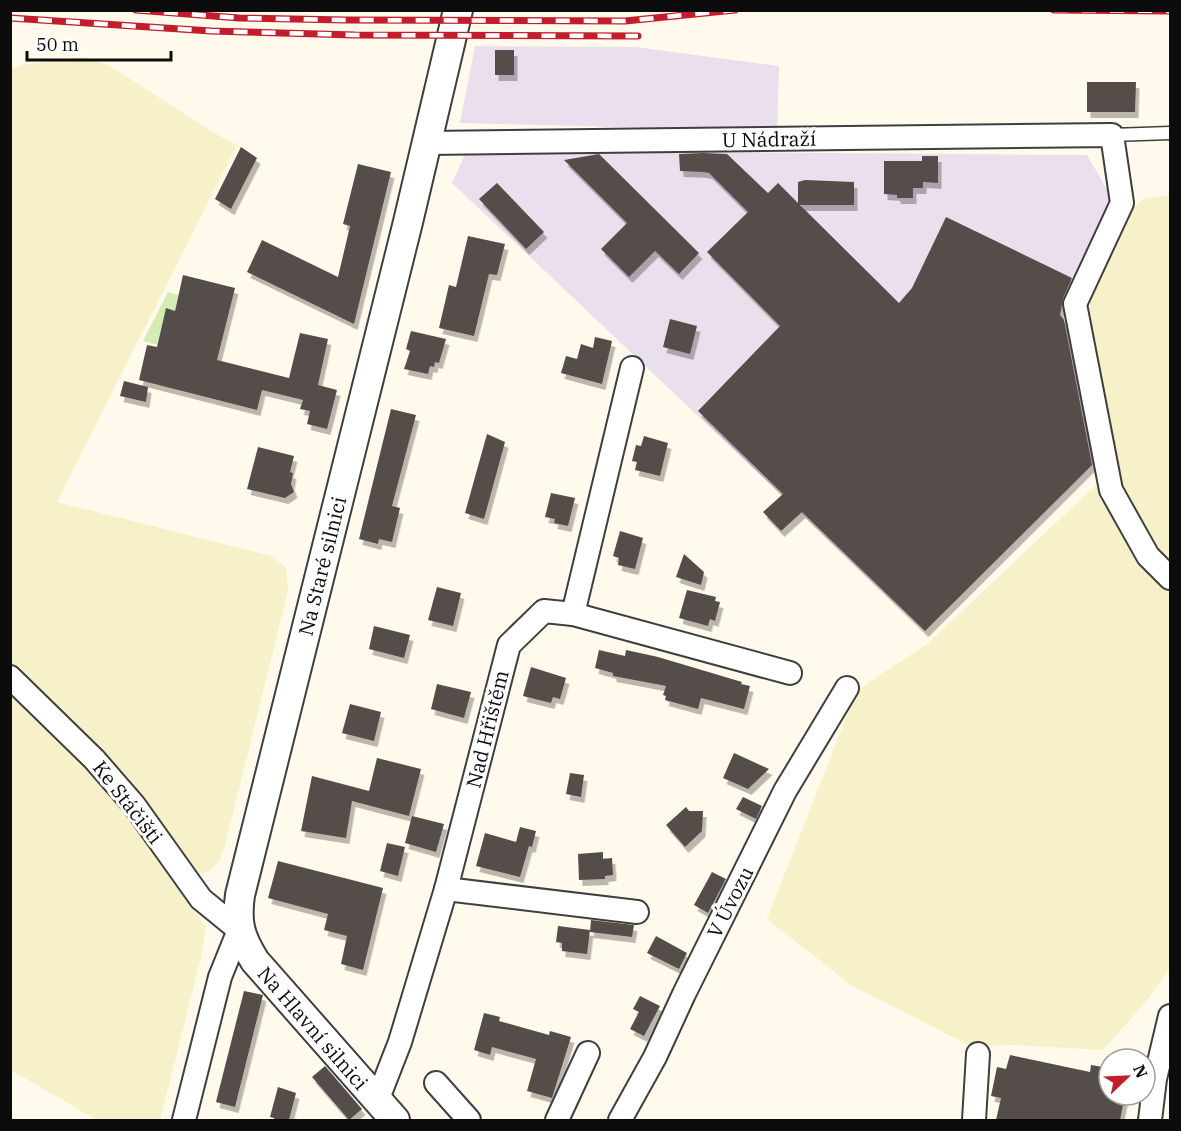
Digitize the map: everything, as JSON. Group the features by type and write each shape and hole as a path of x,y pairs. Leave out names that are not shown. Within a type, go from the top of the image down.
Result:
{"street":[{"name":"Na Staré silnici","path":"184,1120 220,977 239,930 240,895 458,10"},
{"name":"U Nádraží","path":"427,143 1112,135"},
{"path":"1112,135 1122,203 1075,304 1111,490 1148,556 1170,578"},
{"path":"573,614 632,368"},
{"name":"Nad Hřištěm","path":"386,1111 400,1042 446,889 509,645 544,611 573,614 790,673"},
{"name":"Ke Stáčišti","path":"10,677 101,766 134,805 201,899 239,930"},
{"name":"V Úvozu","path":"620,1120 655,1058 684,994 785,791 847,688"},
{"path":"446,889 637,912"},
{"name":"Na Hlavní silnici","path":"239,930 255,961 386,1111"},
{"path":"1150,1120 1163,1080 1170,1016"},
{"path":"557,1120 588,1053"},
{"path":"974,1120 978,1054"},
{"path":"436,1083 469,1120"}],"lane":[{"path":"1112,135 1170,133"}],"shaded area":[{"path":"475,46 635,47 779,66 777,131 460,123"},
{"path":"83,57 110,66 237,145 57,502 272,556 286,568 288,591 225,846 219,861 209,871 199,874 182,863 11,667 10,69 23,65"},
{"path":"467,150 1087,155 1115,203 1060,315 1075,330 1101,457 925,631 452,183"},
{"path":"1170,195 1170,563 1148,540 1125,496 1089,357 1090,302 1110,243 1125,213 1146,198"},
{"path":"1096,485 1136,555 1170,592 1170,968 1144,1004 1106,1047 1097,1047 1097,1050 1012,1045 979,1046 976,1049 852,986 767,919 857,690 927,644"},
{"path":"10,694 57,734 131,820 206,927 201,958 160,1120 97,1120 11,1070"}],"green space":[{"path":"168,292 178,295 175,311 166,309 157,345 143,341"}],"building":[{"path":"495,50 514,50 514,75 495,75"},
{"path":"1087,82 1136,82 1135,112 1087,112"},
{"path":"241,147 257,158 231,209 215,199"},
{"path":"599,154 699,253 679,274 655,251 629,277 601,249 627,223 564,160"},
{"path":"679,154 727,154 768,193 778,183 798,203 798,182 805,180 854,182 854,205 800,205 899,303 912,288 946,217 1072,278 1063,298 1060,315 1064,320 1092,465 925,631 802,512 781,531 763,512 783,494 698,411 780,326 707,252 748,212 709,173 680,171"},
{"path":"922,156 938,156 938,183 923,182 923,188 913,188 913,198 897,198 897,195 884,194 884,161 922,161"},
{"path":"358,164 391,172 354,324 247,272 262,240 338,277 350,226 343,224"},
{"path":"497,183 544,232 526,249 479,199"},
{"path":"468,236 505,244 497,275 489,274 474,336 439,328 449,285 456,287"},
{"path":"183,275 235,288 217,360 289,378 300,333 328,339 318,385 337,390 327,429 307,424 310,411 300,409 303,400 262,390 257,410 139,380 147,345 157,347 166,308 175,311"},
{"path":"670,319 697,326 690,354 663,347"},
{"path":"411,331 446,339 439,363 435,362 434,367 430,366 428,374 404,369 410,351 406,349"},
{"path":"595,337 612,341 602,384 561,373 566,356 577,359 581,344 593,348"},
{"path":"124,381 148,387 146,402 120,396"},
{"path":"391,409 416,415 392,506 400,508 392,542 379,539 378,544 359,539"},
{"path":"487,434 505,442 484,519 465,513"},
{"path":"644,436 668,443 660,476 635,470 637,462 632,461 636,445 641,446"},
{"path":"258,447 294,456 290,472 293,473 291,484 294,492 285,498 247,489"},
{"path":"551,493 575,498 568,526 554,523 555,519 545,517"},
{"path":"620,531 643,538 635,569 618,565 619,558 613,556"},
{"path":"684,554 704,572 701,585 676,577"},
{"path":"437,587 461,593 453,626 428,620"},
{"path":"687,590 716,597 715,601 720,602 715,621 710,619 708,626 679,618"},
{"path":"374,626 410,635 404,658 369,649"},
{"path":"599,650 625,656 626,650 658,657 742,682 741,684 750,686 744,709 701,698 698,709 665,700 666,696 663,695 666,686 613,676 613,673 595,668"},
{"path":"531,667 566,678 560,699 553,697 551,703 523,696"},
{"path":"437,684 471,692 464,718 431,709"},
{"path":"350,704 381,712 374,741 342,733"},
{"path":"734,753 769,769 748,789 723,778"},
{"path":"377,758 421,769 409,816 352,801 346,838 301,831 312,776 369,791"},
{"path":"570,773 584,775 581,797 566,794"},
{"path":"743,797 762,806 756,819 736,809"},
{"path":"686,807 689,811 703,811 702,831 685,847 666,825"},
{"path":"412,816 444,824 436,852 405,843"},
{"path":"520,827 536,831 520,877 476,866 485,833 516,842"},
{"path":"387,843 405,847 398,876 380,871"},
{"path":"603,852 603,859 612,858 613,875 605,876 605,879 579,880 578,854"},
{"path":"278,861 383,888 363,970 341,964 347,936 324,930 328,914 268,898"},
{"path":"712,872 726,879 708,913 694,905"},
{"path":"591,920 634,925 632,937 590,932"},
{"path":"558,926 590,930 587,954 562,951 562,943 556,942"},
{"path":"656,936 687,953 679,969 647,953"},
{"path":"244,991 263,995 235,1107 216,1102"},
{"path":"640,996 660,1006 644,1036 630,1029 639,1012 633,1009"},
{"path":"484,1013 500,1017 499,1021 549,1035 550,1031 571,1037 552,1098 527,1091 536,1059 492,1047 490,1055 474,1050"},
{"path":"1010,1055 1090,1072 1091,1065 1097,1066 1097,1107 1123,1107 1120,1120 996,1120 1001,1098 991,1096 997,1067 1006,1069"},
{"path":"325,1066 362,1109 349,1120 312,1077"},
{"path":"278,1087 296,1093 289,1120 274,1120 270,1117"}],"railway":[{"path":"136,10 239,18 625,21 735,10"},
{"path":"1054,10 1170,11"},
{"path":"10,18 211,31 355,35 638,36"}]}
